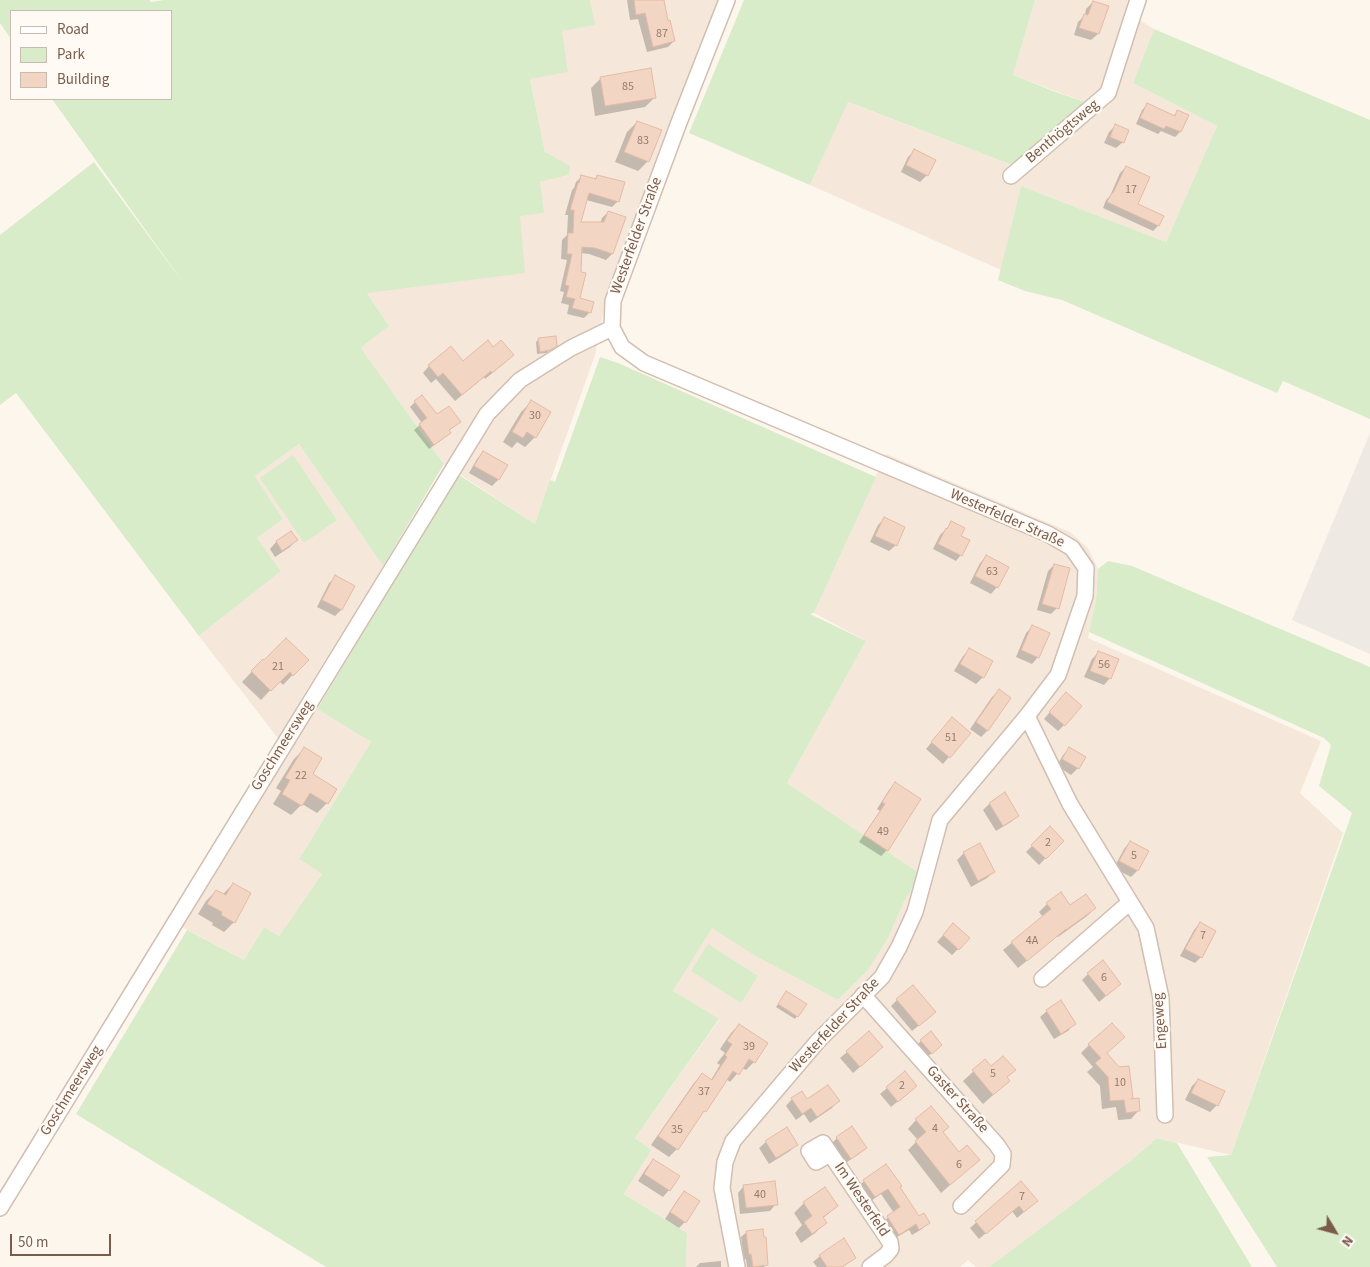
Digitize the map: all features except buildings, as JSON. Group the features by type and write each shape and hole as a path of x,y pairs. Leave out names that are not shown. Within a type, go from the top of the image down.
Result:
{"street":[{"name":"Westerfelder Straße","path":"727,0 678,125 613,301 612,328 622,347 644,363 1048,534 1072,548 1086,568 1085,596 1058,675 1027,716 940,820 915,912 882,976 818,1040 733,1141 725,1162 722,1188 737,1267"},
{"name":"Benthögtsweg","path":"1011,176 1108,93 1138,0"},
{"name":"Goschmeersweg","path":"0,1208 487,414 520,380 571,348 612,328"},
{"name":"Engeweg","path":"1027,716 1070,804 1146,928 1162,998 1165,1115"},
{"path":"1042,980 1130,902"},
{"name":"Gaster Straße","path":"863,995 991,1138 1003,1154 1002,1165 960,1206"},
{"name":"Im Westerfeld","path":"830,1154 890,1242 891,1249 870,1267"}],"shaded area":[{"path":"590,0 721,0 669,131 604,309 595,355 535,524 444,464 361,348 389,326 367,293 520,216 540,182 569,175 545,152 530,79 562,30 594,25"},
{"path":"1035,0 1134,0 1141,21 1154,29 1133,83 1217,126 1166,242 1021,186 1001,270 810,185 847,102 1012,165 1085,102 1013,75"},
{"path":"1370,433 1370,654 1292,620"},
{"path":"299,444 383,566 301,699 371,742 299,859 322,874 279,936 264,927 244,960 182,927 287,750 199,636 281,571 257,538 283,519 255,476"},
{"path":"886,454 1070,532 1088,548 1098,569 1096,600 1088,638 1321,741 1300,793 1343,833 1231,1155 1157,1138 1129,1162 989,1267 976,1267 968,1260 960,1267 686,1267 687,1233 624,1194 650,1150 635,1138 719,1020 673,991 712,927 757,957 838,1000 868,970 887,940 919,874 787,783 866,641 814,613"}],"green space":[{"path":"0,0 149,0 151,2 164,0 590,0 595,25 562,31 568,72 530,79 545,152 570,166 569,175 540,182 544,213 520,216 525,273 367,293 389,326 361,348 444,464 383,566 299,444 255,476 283,519 257,538 281,571 199,636 16,393 0,405 0,235 94,162 187,288 53,100 172,100 172,10 10,10 10,38 0,23"},
{"path":"744,0 1035,0 1013,75 1085,102 1012,165 848,102 810,185 689,133"},
{"path":"1154,29 1370,120 1370,419 1283,381 1277,393 1062,300 1025,291 998,280 1021,186 1166,242 1217,126 1133,83"},
{"path":"600,357 618,363 876,477 814,613 810,614 866,641 787,783 920,874 903,904 887,940 868,970 838,1000 757,957 712,928 673,991 719,1019 635,1138 651,1150 624,1194 687,1233 686,1267 326,1267 76,1114 187,930 244,960 264,927 279,936 322,874 299,859 371,742 317,709 459,475 535,524 550,480 555,482"},
{"path":"293,455 337,520 304,543 260,478"},
{"path":"1108,561 1132,566 1370,667 1370,1267 1277,1267 1207,1157 1231,1155 1352,813 1319,786 1331,745 1324,738 1089,632 1096,600 1098,569"},
{"path":"708,944 758,976 741,1003 691,971"},
{"path":"1157,1138 1177,1143 1252,1267 989,1267 1129,1162"}]}
